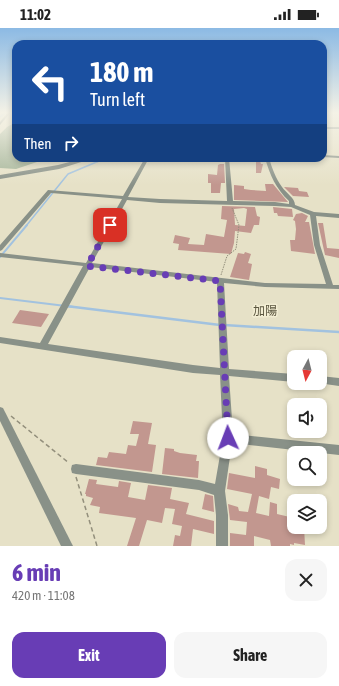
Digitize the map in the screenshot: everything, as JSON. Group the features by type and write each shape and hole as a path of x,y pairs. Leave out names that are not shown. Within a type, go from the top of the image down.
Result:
{"street":[{"path":"327,156 339,157"},
{"path":"0,177 59,167 77,162"},
{"path":"42,347 144,162"},
{"path":"227,162 227,173 231,189 230,202"},
{"path":"268,162 272,176 280,191 292,201 292,206"},
{"path":"0,249 50,190 160,201 230,202 292,206 313,214 339,216"},
{"path":"313,214 317,245 330,286"},
{"path":"0,255 220,281 265,285 339,287"},
{"path":"220,281 228,438 219,491 222,515 222,546"},
{"path":"0,340 225,373 287,377"},
{"path":"327,381 339,382"},
{"path":"0,412 67,546"},
{"path":"228,438 339,450"},
{"path":"76,468 199,484 219,491"}],"path":[{"path":"220,281 223,265 227,256 236,249 239,225 230,202"},
{"path":"0,412 13,416 76,468 76,481 97,546"}],"green space":[{"path":"0,136 12,136 12,162 37,162 16,169 0,168"}],"building":[{"path":"256,162 260,162 263,164 261,173 256,173"},
{"path":"224,164 225,183 221,183 220,193 211,193 211,183 208,183 208,174 217,175 218,165"},
{"path":"265,184 273,184 288,202 234,200 234,185 244,186 244,189 266,191"},
{"path":"284,187 298,188 299,191 307,192 309,197 293,196"},
{"path":"222,206 255,207 257,216 260,217 259,225 254,225 251,233 235,231 231,254 178,250 179,244 173,243 175,235 190,238 188,244 204,245 206,234 224,237 227,220 221,219","holes":["234,209 247,209 245,226 235,225"]},
{"path":"273,207 292,209 293,217 278,216 277,213 274,213"},
{"path":"302,213 308,216 305,222 309,222 315,254 291,251 290,240 295,240 296,229 295,221 293,220 296,214"},
{"path":"318,223 323,223 327,248 339,249 339,258 325,255"},
{"path":"245,252 251,254 248,263 252,264 249,280 230,277 238,253 244,254"},
{"path":"20,310 49,314 41,327 12,323"},
{"path":"133,421 152,423 148,444 156,445 152,472 96,465 98,457 107,458 109,452 126,454 128,445 136,446 139,434 130,434"},
{"path":"165,448 174,449 174,451 180,453 197,455 196,461 199,461 198,478 162,474"},
{"path":"255,466 267,469 267,475 280,479 279,489 271,487 269,499 259,496 256,513 269,516 270,502 277,504 277,514 287,516 287,534 304,534 305,545 294,543 294,545 290,544 290,546 271,546 270,540 254,536 254,546 230,546 230,533 246,535 247,522 230,520 228,504 238,507 239,511 248,512 252,494 227,489 229,473 255,478"},
{"path":"89,479 97,480 96,484 118,487 119,481 131,483 128,497 145,500 148,485 172,488 170,499 189,503 186,514 214,521 214,534 193,529 191,546 173,546 175,535 180,536 182,526 172,524 175,509 165,508 162,523 147,520 139,546 127,546 136,518 99,513 100,507 90,505 93,498 86,496 85,494"},
{"path":"205,494 213,496 214,512 202,509"}],"waterway":[{"path":"26,226 68,174 97,162"},
{"path":"0,257 27,225"},
{"path":"0,298 74,307"},
{"path":"66,306 220,325"},
{"path":"224,325 339,332"}],"district":[{"name":"加陽","path":"265,311"}],"route":[{"path":"110,225 87,266 220,281 228,438"}]}
